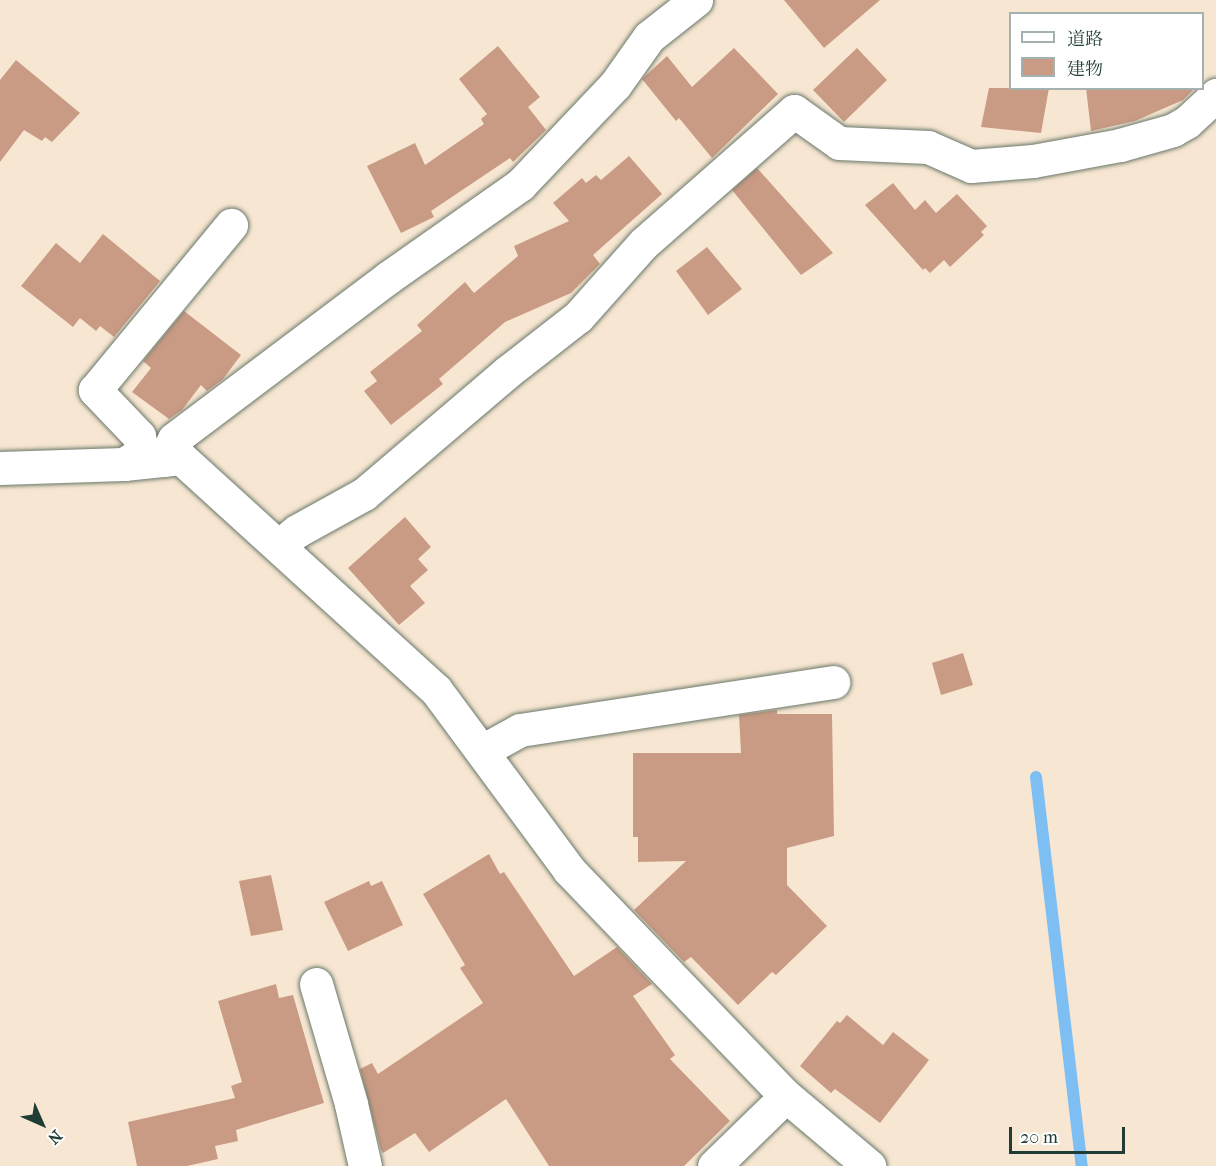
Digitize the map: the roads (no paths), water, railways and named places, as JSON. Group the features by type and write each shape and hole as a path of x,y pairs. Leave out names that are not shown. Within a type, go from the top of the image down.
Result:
{"street":[{"path":"164,460 174,438 380,284 520,185 615,85 649,37 696,0"},
{"path":"279,546 297,531 364,494 506,373 578,317 644,243 794,111 839,143 928,147 971,166 1034,161 1120,145 1173,130 1187,122 1216,95"},
{"path":"124,464 137,456 141,448 139,436 95,390 231,225"},
{"path":"0,468 124,464 181,458 435,690 569,870 786,1096 869,1166"},
{"path":"482,751 520,730 833,682"},
{"path":"316,984 351,1104 362,1166"},
{"path":"714,1166 786,1096"}],"waterway":[{"path":"1036,777 1082,1166"}]}
